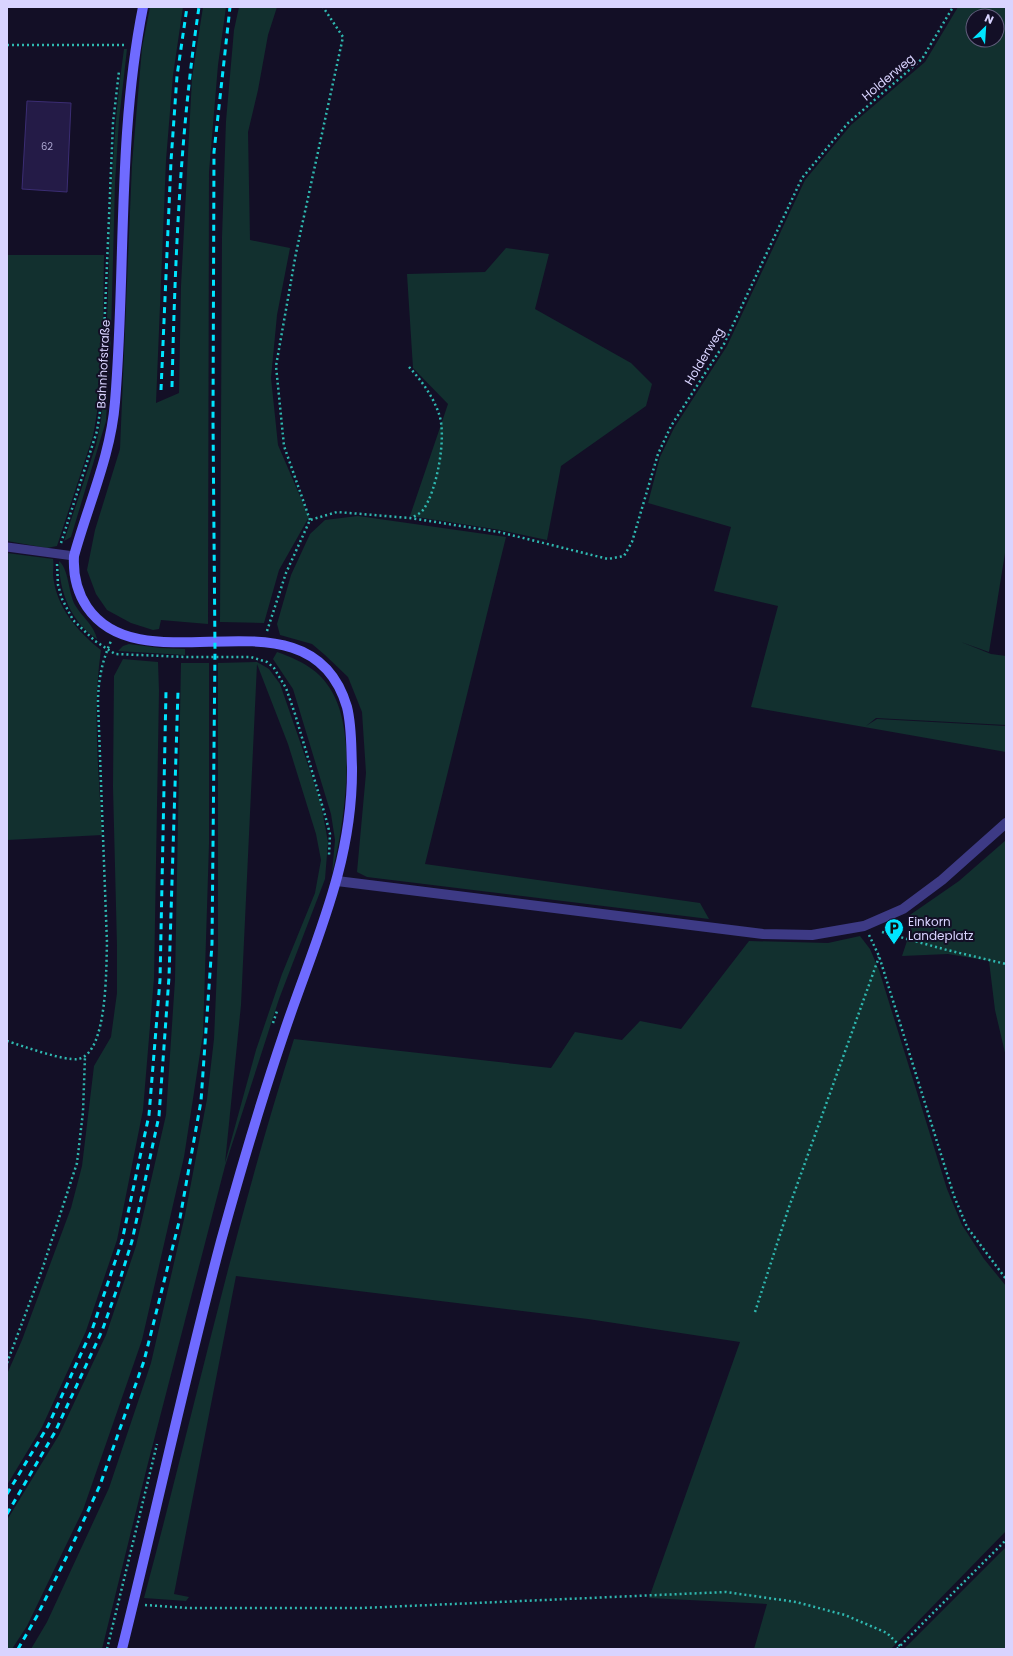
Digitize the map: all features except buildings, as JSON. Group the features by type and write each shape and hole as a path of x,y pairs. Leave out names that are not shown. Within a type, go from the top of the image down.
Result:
{"main road":[{"name":"Bahnhofstraße","path":"122,1649 194,1347 244,1162 283,1034 325,921 337,881 348,830 352,791 351,730 346,707 342,695 332,676 315,659 291,647 266,642 148,640 127,636 115,631 95,616 82,598 74,572 74,556 107,453 115,402 131,81 135,45 143,7"}],"street":[{"path":"337,881 763,934 812,935 864,926 903,909 942,880 1006,823"}],"lane":[{"path":"7,547 74,556"}],"path":[{"path":"266,642 268,626 286,573 310,520 284,446 276,366 296,253 343,38 323,7"},
{"name":"Holderweg","path":"410,518 499,532 608,559 624,556 632,542 658,454 671,426 724,344 802,178 848,123 922,59 953,7"},
{"path":"122,53 124,38"},
{"path":"7,45 135,45"},
{"path":"61,544 97,431 101,405 113,123 120,68"},
{"path":"310,520 337,512 410,518 423,510 433,489 442,442 439,414 422,382 409,367"},
{"path":"57,560 58,584 68,610 81,630 115,654 186,657 251,657 267,662 274,668 286,688 325,815 330,834 329,859"},
{"path":"7,1363 45,1263 77,1163 83,1112 86,1056 98,1033 105,1000 106,977 98,703 100,675 107,649 115,631"},
{"path":"864,926 879,956 954,1196 967,1227 1006,1279"},
{"path":"864,926 947,950 1006,964"},
{"path":"755,1312 788,1210 879,956"},
{"path":"273,1024 278,1010"},
{"path":"7,1041 65,1058 77,1059 86,1056"},
{"path":"107,1649 158,1438"},
{"path":"897,1649 1006,1540"},
{"path":"133,1604 188,1608 362,1608 726,1592 796,1602 845,1614 887,1633 900,1646"}],"green space":[{"path":"150,7 183,7 173,75 166,160 156,403 179,393 181,286 192,78 203,7 226,7 218,65 209,172 208,624 161,620 159,629 153,630 131,623 107,610 96,594 87,570 95,530 120,449 132,164 142,48"},
{"path":"239,7 277,7 268,35 258,90 248,132 250,240 290,248 277,315 271,378 278,445 309,517 279,570 264,623 220,622 222,237 226,121 234,30"},
{"path":"958,7 1006,7 1006,547 989,652 961,642 991,654 1006,656 1006,725 876,718 866,726 877,719 1006,726 1006,752 751,707 778,606 714,591 731,527 648,503 660,457 674,428 727,346 805,180 851,125 925,62"},
{"path":"124,49 127,49 119,120 115,183 111,335 106,421 71,537 64,541 96,445 101,420 107,327 114,141"},
{"path":"506,248 549,254 535,309 631,363 652,384 646,406 561,466 547,540 500,530 410,516 448,404 413,368 407,274 485,272"},
{"path":"7,255 104,255 100,391 93,436 57,546 47,548 7,541"},
{"path":"358,516 506,537 425,864 700,903 709,919 367,877 357,872 366,773 362,712 348,677 312,644 280,635 277,624 291,575 310,534 325,520"},
{"path":"7,553 53,559 55,587 63,608 84,635 101,650 98,673 97,719 102,835 7,840"},
{"path":"59,561 65,569 75,605 91,625 97,639 80,624 68,605 61,584"},
{"path":"129,644 160,648 185,649 185,655 118,651 123,646"},
{"path":"277,652 306,665 319,674 329,687 338,705 344,727 346,778 344,805 337,854 332,874 335,840 331,814 293,689 273,659"},
{"path":"123,659 158,662 159,691 154,978 143,1110 117,1240 86,1331 42,1427 7,1485 7,1374 22,1340 71,1208 82,1166 94,1066 111,1037 117,993 113,787 114,676"},
{"path":"257,662 269,669 280,684 321,804 328,842 325,879 279,999 225,1166 147,1467 102,1649 31,1649 47,1622 109,1488 151,1363 185,1215 207,1099 214,1039 218,947 218,663","holes":["257,664 288,744 316,834 321,860 315,893 282,974 256,1050 225,1163 241,1005"]},
{"path":"181,663 209,663 209,844 203,1034 184,1157 142,1340 83,1510 27,1626 12,1649 7,1649 7,1520 59,1435 106,1335 136,1246 166,1115 175,980"},
{"path":"1006,840 1006,1057 995,1010 989,961 948,954 902,956 913,923 907,917 959,881"},
{"path":"860,936 870,949 879,970 947,1189 962,1225 984,1259 1006,1286 1006,1531 891,1649 754,1649 767,1604 649,1598 740,1342 588,1319 236,1276 174,1594 189,1597 186,1601 144,1598 234,1248 294,1039 551,1068 575,1032 622,1040 640,1021 681,1029 749,941 828,943"},
{"path":"1006,1547 1006,1649 904,1649"}],"railway":[{"path":"161,390 171,161 177,76 187,7"},
{"path":"172,387 177,244 183,149 187,102 199,7"},
{"path":"18,1649 37,1616 100,1485 144,1361 180,1218 201,1101 212,944 215,650 213,421 214,152 230,7"},
{"path":"7,1494 48,1426 92,1330 122,1241 149,1115 160,980 166,691"},
{"path":"7,1514 55,1432 102,1331 132,1241 159,1116 169,977 178,691"}],"place":[{"name":"Einkorn Landeplatz","path":"894,945"}]}
